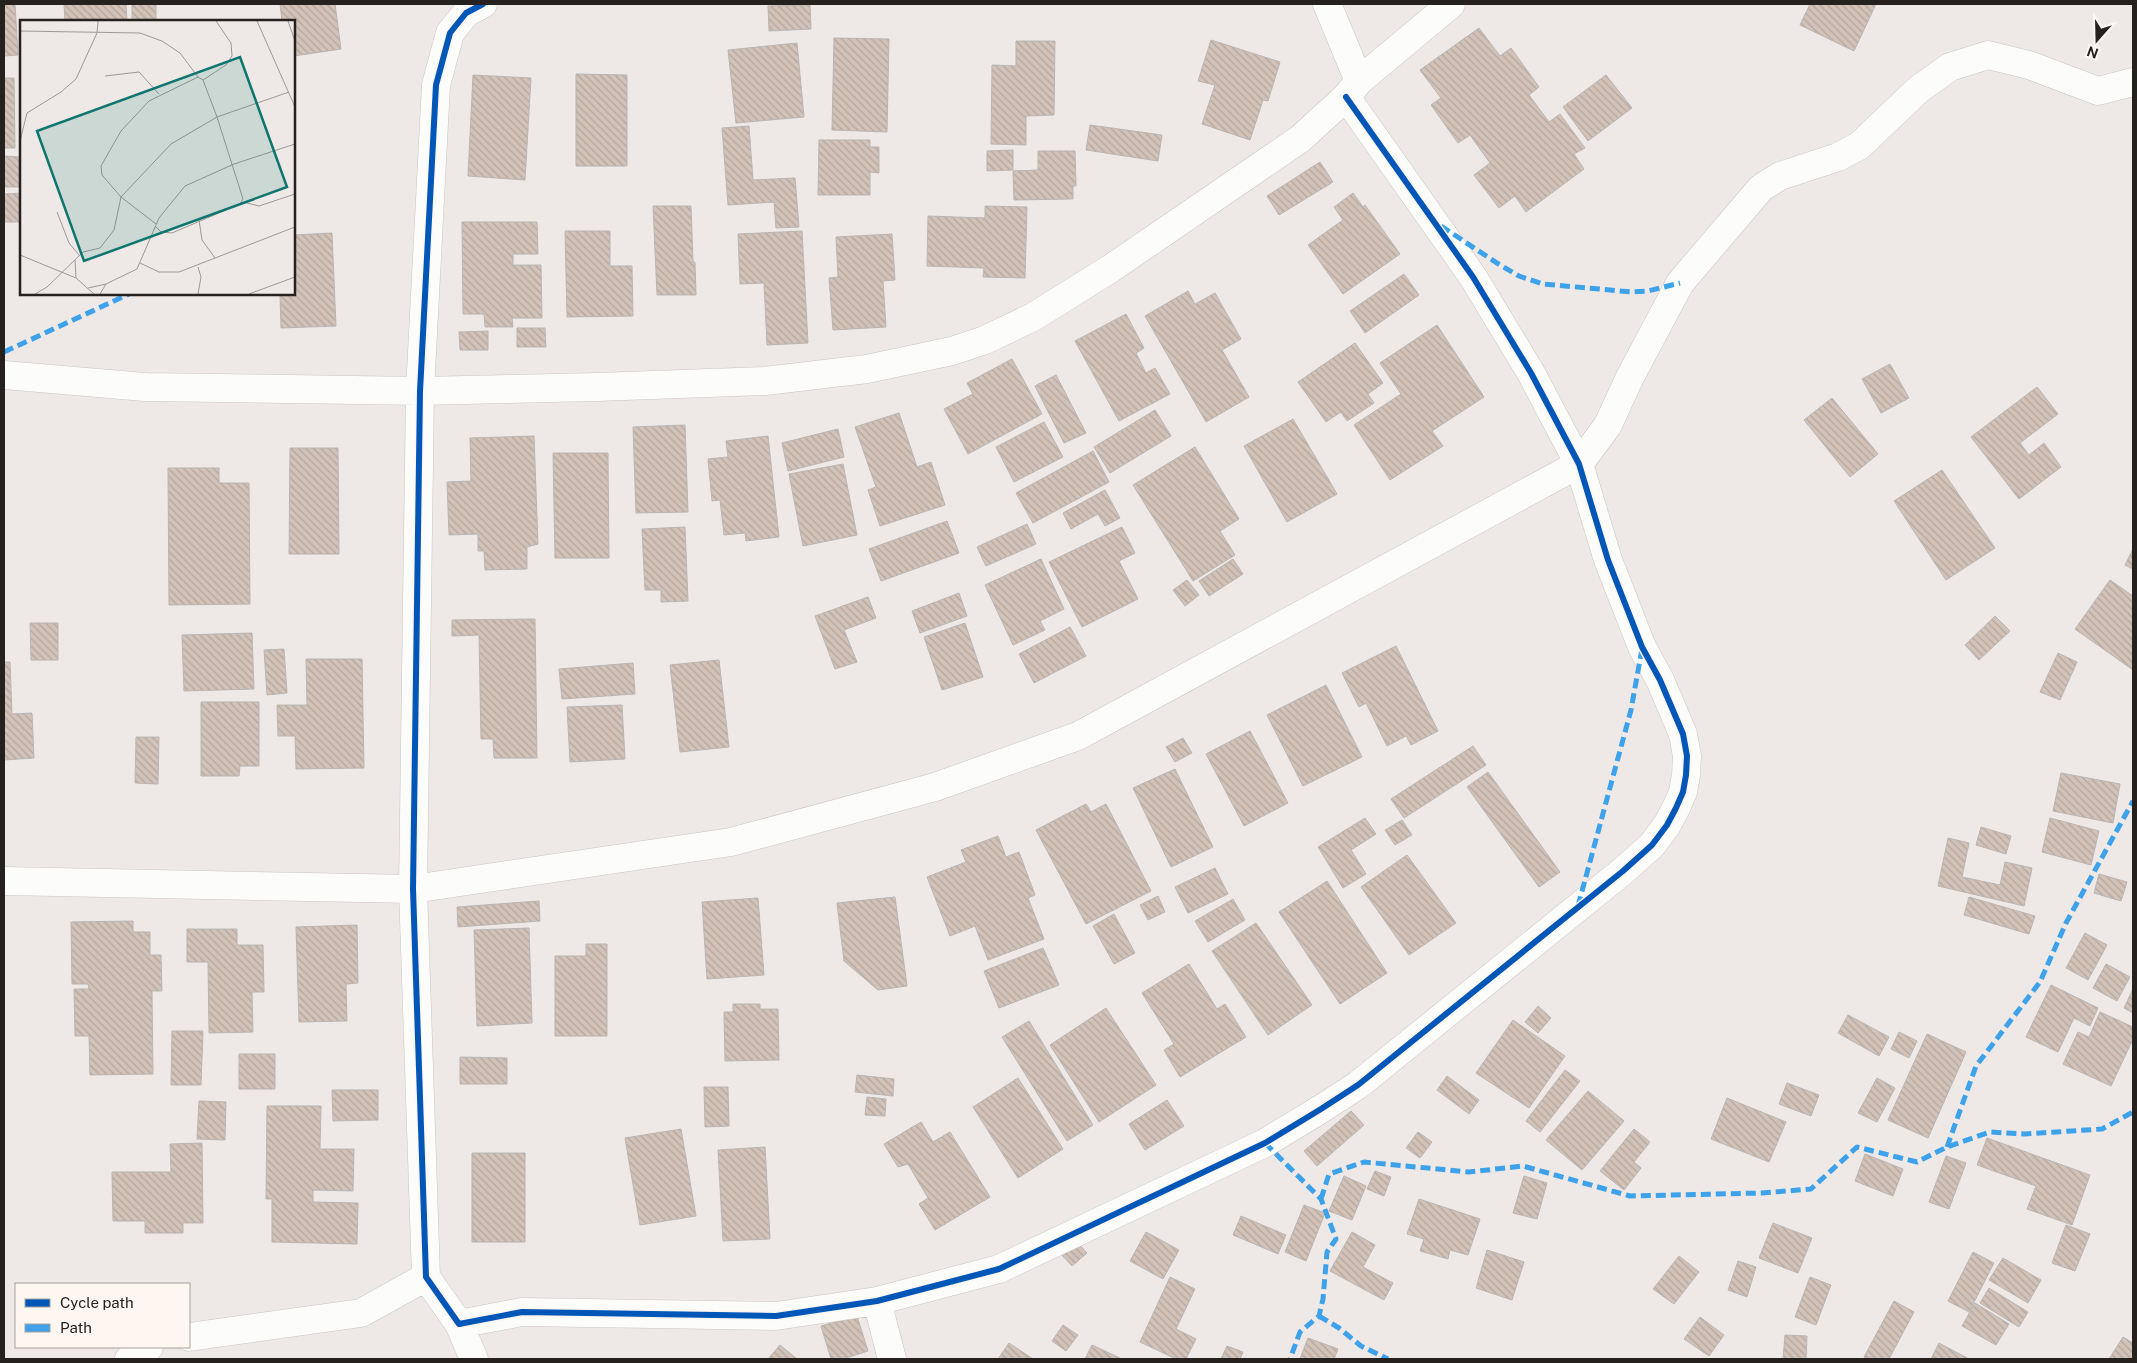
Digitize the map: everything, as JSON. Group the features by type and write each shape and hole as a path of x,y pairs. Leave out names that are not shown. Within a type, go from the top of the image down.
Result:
{"street":[{"path":"459,1324 522,1312 776,1316 877,1301 999,1269 1266,1143 1358,1085 1577,909 1652,845 1667,825 1683,792 1687,756 1683,734 1660,680 1642,647 1608,560 1579,464 1531,374 1473,277 1353,89 1327,4"},
{"path":"4,375 146,387 420,391 765,381 867,369 952,351 985,340 1033,317 1110,269 1300,139 1353,89 1450,4"},
{"path":"469,7 450,33 436,85 420,391 413,889 426,1277 459,1324 474,1359"},
{"path":"4,881 413,889 731,842 935,788 1069,739 1579,464 1608,425 1629,379 1680,283 1761,188 1780,176 1838,157 1859,146 1919,88 1950,67 1988,55 2029,65 2098,91 2133,82"},
{"path":"190,1337 361,1313 426,1277"},
{"path":"877,1301 892,1359"},
{"path":"129,1359 147,1348"}],"building":[{"path":"4,4 15,4 18,55 4,56"},
{"path":"64,4 126,4 127,20 65,20"},
{"path":"132,4 156,4 156,20 132,20"},
{"path":"280,4 335,4 341,49 295,56 295,20 282,20"},
{"path":"1810,4 1876,4 1854,51 1800,25"},
{"path":"810,5 811,29 769,31 768,6"},
{"path":"1479,28 1500,56 1511,48 1539,87 1529,95 1549,122 1560,114 1585,148 1574,154 1584,169 1526,212 1515,196 1499,208 1474,175 1490,163 1470,135 1458,143 1431,105 1441,98 1420,70"},
{"path":"834,38 889,39 887,132 832,130"},
{"path":"1211,40 1280,62 1268,101 1263,100 1250,140 1202,124 1215,85 1198,81"},
{"path":"1016,41 1055,41 1054,115 1026,116 1026,145 991,144 992,65 1016,66"},
{"path":"797,43 804,117 736,123 728,50"},
{"path":"576,74 627,75 627,166 576,166"},
{"path":"473,75 531,78 525,180 468,176"},
{"path":"1606,75 1632,108 1588,141 1563,107"},
{"path":"4,78 14,78 15,148 4,148"},
{"path":"1090,125 1162,135 1158,161 1086,150"},
{"path":"749,126 753,180 795,178 799,227 776,228 774,202 728,205 722,128"},
{"path":"819,140 870,140 870,147 879,147 879,173 870,172 870,195 818,195"},
{"path":"1013,150 1013,170 987,171 987,151"},
{"path":"1038,151 1075,151 1076,186 1073,186 1073,199 1014,200 1013,171 1038,170"},
{"path":"4,156 20,157 20,187 4,187"},
{"path":"1320,162 1333,182 1279,215 1267,196"},
{"path":"20,193 20,222 4,222 4,194"},
{"path":"1353,193 1363,207 1365,205 1400,254 1343,294 1308,245 1343,220 1334,207"},
{"path":"653,206 691,206 696,295 657,295"},
{"path":"985,206 1027,207 1025,278 983,277 984,268 927,266 928,216 985,218"},
{"path":"462,222 537,222 538,254 513,254 513,265 541,265 542,318 512,318 513,327 485,327 484,314 463,314"},
{"path":"565,231 610,231 610,266 632,266 633,316 567,317"},
{"path":"802,231 808,343 767,345 764,283 740,284 738,234"},
{"path":"332,233 336,326 281,328 280,295 295,295 295,235"},
{"path":"892,234 895,280 883,281 886,327 833,330 829,278 838,277 836,237"},
{"path":"1404,274 1419,295 1365,333 1350,311"},
{"path":"1188,291 1195,304 1215,293 1241,339 1222,350 1249,397 1206,422 1145,316"},
{"path":"1126,314 1144,348 1136,353 1146,373 1155,368 1170,394 1119,421 1075,341"},
{"path":"1437,325 1484,397 1432,431 1443,446 1390,480 1354,425 1401,394 1380,363"},
{"path":"517,328 545,328 546,347 517,347"},
{"path":"488,331 488,350 460,350 459,332"},
{"path":"1355,343 1383,383 1368,394 1374,403 1347,421 1341,412 1326,422 1298,382"},
{"path":"1012,359 1042,414 968,454 944,409 973,394 967,383"},
{"path":"1890,364 1909,398 1881,413 1862,379"},
{"path":"1056,375 1086,433 1064,443 1035,386"},
{"path":"2037,387 2058,414 2020,443 2029,455 2044,443 2061,467 2019,499 1971,437"},
{"path":"1832,398 1878,454 1850,477 1804,420"},
{"path":"1155,410 1171,436 1110,473 1094,447"},
{"path":"899,413 917,467 931,462 945,505 880,526 868,490 876,487 855,427"},
{"path":"1293,419 1337,494 1287,522 1244,446"},
{"path":"1044,422 1063,457 1014,482 996,447"},
{"path":"685,425 688,512 636,513 633,427"},
{"path":"838,429 844,457 788,471 782,443"},
{"path":"534,436 538,544 527,547 527,569 485,570 484,551 478,551 478,534 449,535 447,482 471,481 470,438"},
{"path":"768,436 779,537 746,541 745,533 724,535 720,500 712,501 708,459 728,457 726,441"},
{"path":"1195,447 1239,519 1220,531 1235,555 1193,581 1133,485"},
{"path":"290,448 338,448 339,554 289,554"},
{"path":"1093,451 1109,482 1033,523 1016,493"},
{"path":"553,453 608,453 609,558 555,558"},
{"path":"843,464 857,535 803,546 789,474"},
{"path":"168,468 219,468 219,483 249,483 250,604 169,605"},
{"path":"1942,470 1995,548 1946,580 1894,501"},
{"path":"1105,490 1120,518 1105,526 1098,514 1071,529 1063,513"},
{"path":"947,521 959,553 881,581 869,549"},
{"path":"1027,524 1036,544 986,566 977,547"},
{"path":"685,527 688,601 661,602 661,590 645,590 642,529"},
{"path":"1122,527 1135,553 1119,561 1138,599 1082,627 1049,562"},
{"path":"2133,549 2133,569 2125,565"},
{"path":"1041,559 1064,609 1040,621 1045,630 1013,645 985,585"},
{"path":"1233,559 1243,574 1209,596 1199,581"},
{"path":"1187,580 1199,595 1185,606 1173,590"},
{"path":"2110,580 2133,596 2133,670 2075,629"},
{"path":"959,593 967,616 920,633 912,611"},
{"path":"868,597 876,618 844,630 857,662 835,669 815,616"},
{"path":"1995,616 2010,631 1979,660 1965,645"},
{"path":"535,619 537,758 494,758 493,739 481,739 479,635 452,636 452,620"},
{"path":"30,623 58,623 58,660 31,660"},
{"path":"965,623 983,677 942,690 924,637"},
{"path":"1070,627 1086,656 1034,683 1019,654"},
{"path":"252,633 254,689 184,691 182,635"},
{"path":"1396,646 1438,731 1411,745 1406,736 1387,746 1366,703 1359,707 1342,673"},
{"path":"284,649 287,693 267,695 264,650"},
{"path":"2058,653 2077,662 2060,700 2040,692"},
{"path":"306,659 362,659 364,768 296,769 295,736 278,736 277,705 307,705"},
{"path":"719,660 729,747 680,752 670,665"},
{"path":"4,662 10,662 12,714 32,713 34,758 4,760"},
{"path":"633,663 635,694 562,699 559,669"},
{"path":"1326,685 1362,757 1303,786 1267,715"},
{"path":"201,702 259,702 259,766 240,766 239,776 201,776"},
{"path":"622,705 625,759 570,762 567,707"},
{"path":"1250,731 1288,803 1244,826 1206,754"},
{"path":"136,737 159,737 158,784 135,783"},
{"path":"1183,738 1192,753 1175,762 1166,747"},
{"path":"1473,746 1486,765 1404,818 1391,799"},
{"path":"1175,769 1213,847 1171,867 1133,788"},
{"path":"1488,772 1560,872 1539,887 1467,787"},
{"path":"2061,773 2120,784 2113,823 2053,811"},
{"path":"1086,804 1091,812 1106,804 1151,891 1086,924 1036,830"},
{"path":"1365,818 1376,834 1351,850 1366,874 1343,888 1318,847"},
{"path":"2050,818 2099,831 2091,865 2042,852"},
{"path":"1402,820 1412,835 1395,845 1385,830"},
{"path":"1981,827 2011,836 2006,854 1976,845"},
{"path":"998,836 1006,857 1019,852 1035,895 1028,898 1044,939 988,960 975,926 950,936 927,877 966,862 961,850"},
{"path":"1948,838 1969,843 1962,877 2000,885 2005,862 2032,868 2024,906 1938,886"},
{"path":"1407,855 1456,923 1409,955 1361,887"},
{"path":"1215,868 1228,894 1188,913 1175,887"},
{"path":"2099,874 2127,882 2121,901 2094,893"},
{"path":"1327,881 1387,973 1340,1004 1279,912"},
{"path":"1158,896 1165,912 1148,920 1140,905"},
{"path":"895,897 907,986 878,990 844,961 837,903"},
{"path":"1969,897 2035,916 2029,934 1964,915"},
{"path":"758,898 764,975 707,979 702,902"},
{"path":"1233,899 1245,920 1208,942 1195,921"},
{"path":"539,901 540,921 458,927 457,907"},
{"path":"1114,914 1135,953 1114,964 1093,926"},
{"path":"133,921 133,932 150,932 150,955 161,955 162,991 152,991 153,1074 90,1075 89,1036 75,1036 74,989 89,989 88,984 72,984 71,922"},
{"path":"1256,923 1312,1005 1268,1035 1212,951"},
{"path":"357,925 358,983 346,984 347,1021 299,1022 296,927"},
{"path":"529,928 532,1023 477,1026 474,930"},
{"path":"187,929 237,929 237,945 263,945 264,992 252,992 253,1032 209,1033 208,962 187,962"},
{"path":"2085,933 2107,945 2088,980 2066,968"},
{"path":"586,944 607,944 607,1036 555,1036 555,956 586,956"},
{"path":"1043,948 1059,985 999,1008 984,971"},
{"path":"1189,964 1217,1009 1225,1004 1246,1037 1180,1077 1164,1050 1174,1044 1142,993"},
{"path":"2106,964 2130,977 2117,1001 2093,988"},
{"path":"2051,985 2098,1008 2090,1026 2074,1018 2058,1052 2026,1037"},
{"path":"2133,989 2133,1013 2124,1008"},
{"path":"733,1004 760,1004 760,1009 778,1009 779,1060 725,1061 724,1012 733,1012"},
{"path":"1538,1006 1551,1018 1538,1033 1525,1022"},
{"path":"1106,1008 1156,1085 1099,1122 1050,1045"},
{"path":"2100,1012 2133,1027 2133,1039 2111,1086 2063,1064 2078,1032 2089,1037"},
{"path":"1848,1015 1889,1037 1879,1056 1838,1033"},
{"path":"1513,1020 1565,1056 1529,1108 1476,1073"},
{"path":"1029,1021 1093,1125 1067,1141 1002,1037"},
{"path":"172,1031 203,1031 201,1085 171,1085"},
{"path":"1899,1032 1917,1041 1909,1058 1891,1049"},
{"path":"1927,1034 1966,1052 1928,1138 1888,1120"},
{"path":"239,1054 275,1054 275,1089 239,1089"},
{"path":"460,1057 507,1058 507,1084 460,1084"},
{"path":"1565,1070 1580,1081 1540,1132 1526,1121"},
{"path":"857,1075 894,1079 893,1096 855,1092"},
{"path":"1447,1076 1479,1100 1469,1114 1437,1090"},
{"path":"1018,1078 1063,1149 1018,1178 973,1107"},
{"path":"1877,1078 1895,1088 1877,1122 1858,1113"},
{"path":"1787,1083 1819,1095 1811,1116 1779,1104"},
{"path":"704,1087 728,1087 729,1126 705,1127"},
{"path":"332,1090 378,1090 378,1120 333,1121"},
{"path":"1588,1091 1624,1121 1582,1170 1546,1140"},
{"path":"867,1097 886,1099 885,1116 865,1115"},
{"path":"1727,1098 1786,1122 1769,1162 1711,1139"},
{"path":"1167,1100 1184,1126 1145,1150 1129,1124"},
{"path":"199,1101 226,1102 225,1140 197,1139"},
{"path":"267,1106 321,1106 320,1149 354,1149 353,1191 313,1190 313,1202 358,1203 357,1244 272,1242 272,1199 266,1199"},
{"path":"1351,1111 1364,1125 1317,1166 1304,1151"},
{"path":"921,1122 933,1142 950,1132 990,1197 935,1230 919,1204 928,1198 908,1164 898,1167 884,1144"},
{"path":"681,1129 696,1216 640,1225 625,1138"},
{"path":"1634,1129 1650,1142 1634,1162 1641,1168 1624,1190 1600,1171"},
{"path":"1418,1132 1432,1142 1420,1158 1406,1148"},
{"path":"1987,1138 2090,1175 2072,1225 2027,1209 2036,1186 1977,1165"},
{"path":"202,1143 203,1223 183,1223 183,1233 145,1233 145,1221 113,1221 112,1172 171,1172 170,1144"},
{"path":"765,1147 770,1239 723,1241 718,1150"},
{"path":"472,1153 525,1153 525,1242 472,1242"},
{"path":"1865,1154 1903,1169 1893,1196 1855,1181"},
{"path":"1946,1156 1966,1163 1949,1209 1929,1202"},
{"path":"1375,1171 1391,1177 1384,1196 1367,1189"},
{"path":"1344,1176 1366,1186 1352,1220 1329,1211"},
{"path":"1524,1176 1547,1183 1537,1219 1513,1213"},
{"path":"1419,1199 1480,1219 1468,1255 1450,1250 1448,1259 1420,1251 1424,1239 1407,1234"},
{"path":"1304,1205 1325,1213 1306,1261 1285,1252"},
{"path":"1241,1216 1286,1235 1278,1254 1233,1235"},
{"path":"1773,1223 1812,1238 1798,1273 1759,1258"},
{"path":"2066,1225 2090,1234 2075,1271 2052,1263"},
{"path":"1146,1232 1179,1250 1163,1279 1130,1261"},
{"path":"1352,1232 1375,1245 1363,1267 1393,1283 1384,1300 1330,1271"},
{"path":"1075,1240 1087,1253 1072,1266 1060,1253"},
{"path":"1487,1250 1524,1262 1512,1300 1476,1288"},
{"path":"1973,1252 1994,1263 1969,1312 1948,1301"},
{"path":"1679,1256 1699,1272 1674,1304 1653,1289"},
{"path":"2003,1258 2041,1280 2028,1303 1989,1280"},
{"path":"1738,1261 1756,1267 1747,1297 1728,1290"},
{"path":"1170,1277 1195,1289 1176,1329 1196,1339 1186,1359 1176,1359 1140,1342"},
{"path":"1810,1277 1831,1285 1816,1325 1795,1317"},
{"path":"1989,1288 2028,1312 2019,1327 1980,1303"},
{"path":"1894,1301 1914,1312 1889,1359 1868,1359 1864,1357"},
{"path":"1975,1303 2009,1324 1996,1345 1962,1326"},
{"path":"857,1316 868,1351 843,1359 831,1359 821,1326"},
{"path":"1700,1317 1724,1335 1709,1356 1684,1339"},
{"path":"1063,1325 1078,1335 1066,1351 1052,1341"},
{"path":"1785,1335 1807,1336 1806,1359 1783,1359"},
{"path":"2123,1337 2133,1343 2133,1359 2109,1359"},
{"path":"1308,1338 1338,1349 1334,1359 1300,1359"},
{"path":"1009,1343 1033,1359 998,1359"},
{"path":"1939,1343 1969,1359 1931,1359"},
{"path":"780,1345 797,1359 768,1359"},
{"path":"1092,1345 1122,1359 1085,1359"},
{"path":"1227,1346 1243,1352 1240,1359 1221,1359"}],"marked path":[{"path":"1441,226 1519,276 1543,284 1632,292 1648,291 1680,283"},
{"path":"4,352 127,295"},
{"path":"1578,906 1631,710 1642,649"},
{"path":"1947,1147 1976,1066 2040,982 2066,923 2133,801"},
{"path":"1321,1199 1329,1174 1364,1162 1469,1172 1523,1166 1630,1196 1762,1193 1811,1189 1857,1147 1917,1162 1947,1147 1990,1132 2025,1134 2102,1129 2133,1112"},
{"path":"1265,1143 1321,1199 1336,1239 1327,1252 1323,1299 1319,1316 1300,1332 1290,1359"},
{"path":"1319,1316 1339,1328 1361,1346 1388,1359"}],"cycle path":[{"path":"483,4 466,13 450,33 436,85 420,391 413,889 426,1277 459,1324 522,1312 776,1316 877,1301 999,1269 1265,1143 1358,1085 1623,871 1652,845 1667,825 1683,792 1686,775 1687,756 1683,734 1660,680 1642,647 1608,560 1579,464 1531,373 1473,277 1346,97"}]}
